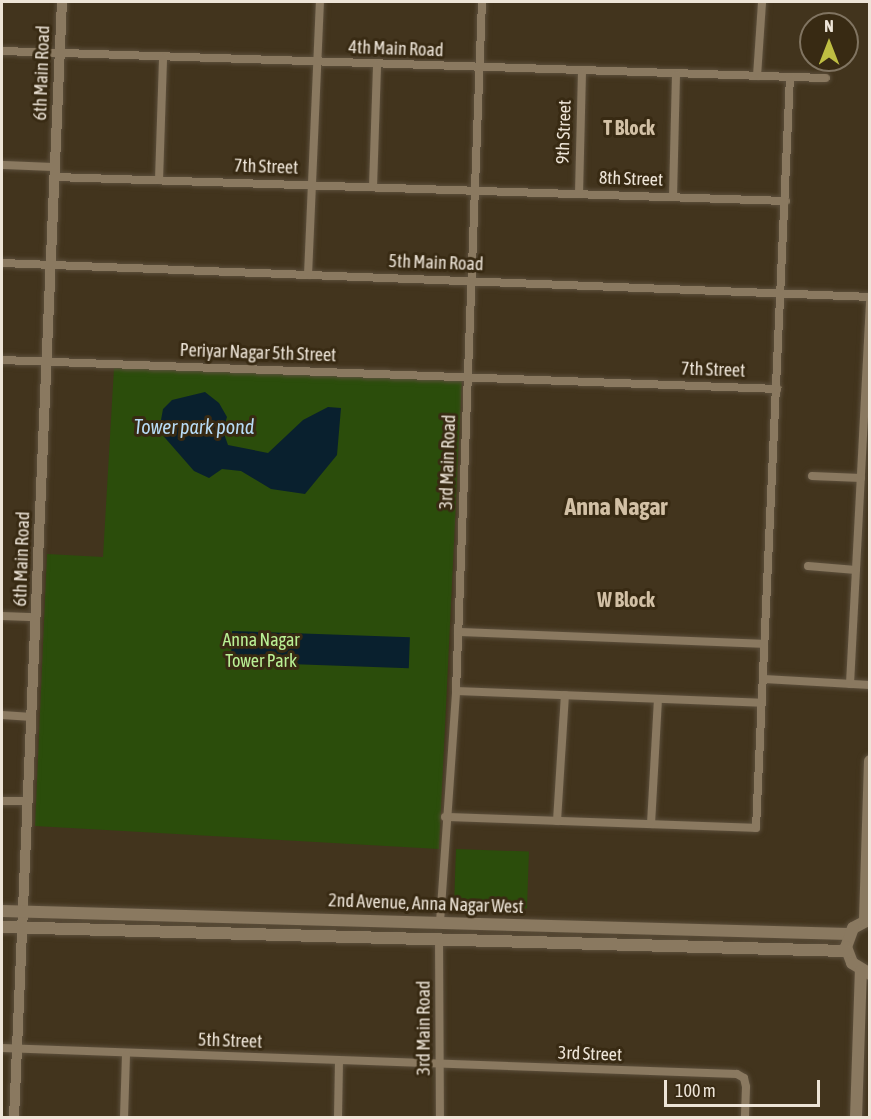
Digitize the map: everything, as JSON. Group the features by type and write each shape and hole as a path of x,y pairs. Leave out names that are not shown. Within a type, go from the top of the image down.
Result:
{"main road":[{"path":"856,1118 865,978 847,951 849,934 867,920 870,761"},
{"name":"2nd Avenue, Anna Nagar West","path":"2,911 849,934"},
{"name":"2nd Avenue, Anna Nagar West","path":"2,927 439,937 847,951"}],"street":[{"name":"6th Main Road","path":"14,1118 62,2"},
{"path":"308,275 320,2"},
{"name":"3rd Main Road","path":"440,922 445,817 456,691 482,2"},
{"path":"757,76 762,2"},
{"name":"4th Main Road","path":"2,51 582,72 826,78"},
{"path":"159,180 163,57"},
{"path":"373,187 377,64"},
{"name":"9th Street","path":"579,194 582,72"},
{"path":"673,197 676,75"},
{"path":"445,817 756,828 790,77"},
{"name":"7th Street","path":"2,165 55,172 159,180 475,190"},
{"name":"8th Street","path":"475,190 786,201"},
{"name":"5th Main Road","path":"2,263 870,297"},
{"path":"850,684 870,302"},
{"path":"2,360 47,362"},
{"name":"Periyar Nagar 5th Street","path":"47,362 468,377"},
{"name":"7th Street","path":"468,377 777,388"},
{"path":"812,476 861,478"},
{"path":"808,566 856,570"},
{"path":"2,616 36,617"},
{"path":"458,632 764,645"},
{"path":"764,679 870,685"},
{"path":"456,691 762,703"},
{"path":"557,821 564,696"},
{"path":"651,824 658,699"},
{"path":"2,715 32,717"},
{"path":"2,801 28,801"},
{"name":"3rd Main Road","path":"439,937 440,1118"},
{"name":"5th Street","path":"2,1048 441,1066"},
{"path":"124,1118 126,1054"},
{"path":"338,1118 339,1062"},
{"name":"3rd Street","path":"441,1066 738,1074 744,1078 746,1087 745,1118"}],"green space":[{"name":"Anna Nagar Tower Park","path":"114,368 462,379 439,849 35,826 47,554 103,557"},
{"path":"456,849 529,852 527,909 454,906"}],"water":[{"name":"Tower park pond","path":"205,392 219,403 227,417 223,431 228,445 268,453 303,420 328,407 341,408 337,455 305,494 271,489 241,471 222,469 209,478 194,471 159,431 163,409 172,400"},
{"path":"232,631 410,637 409,668 231,662"}],"district":[{"name":"T Block","path":"629,127"},
{"name":"Anna Nagar","path":"616,507"},
{"name":"W Block","path":"626,599"}]}
